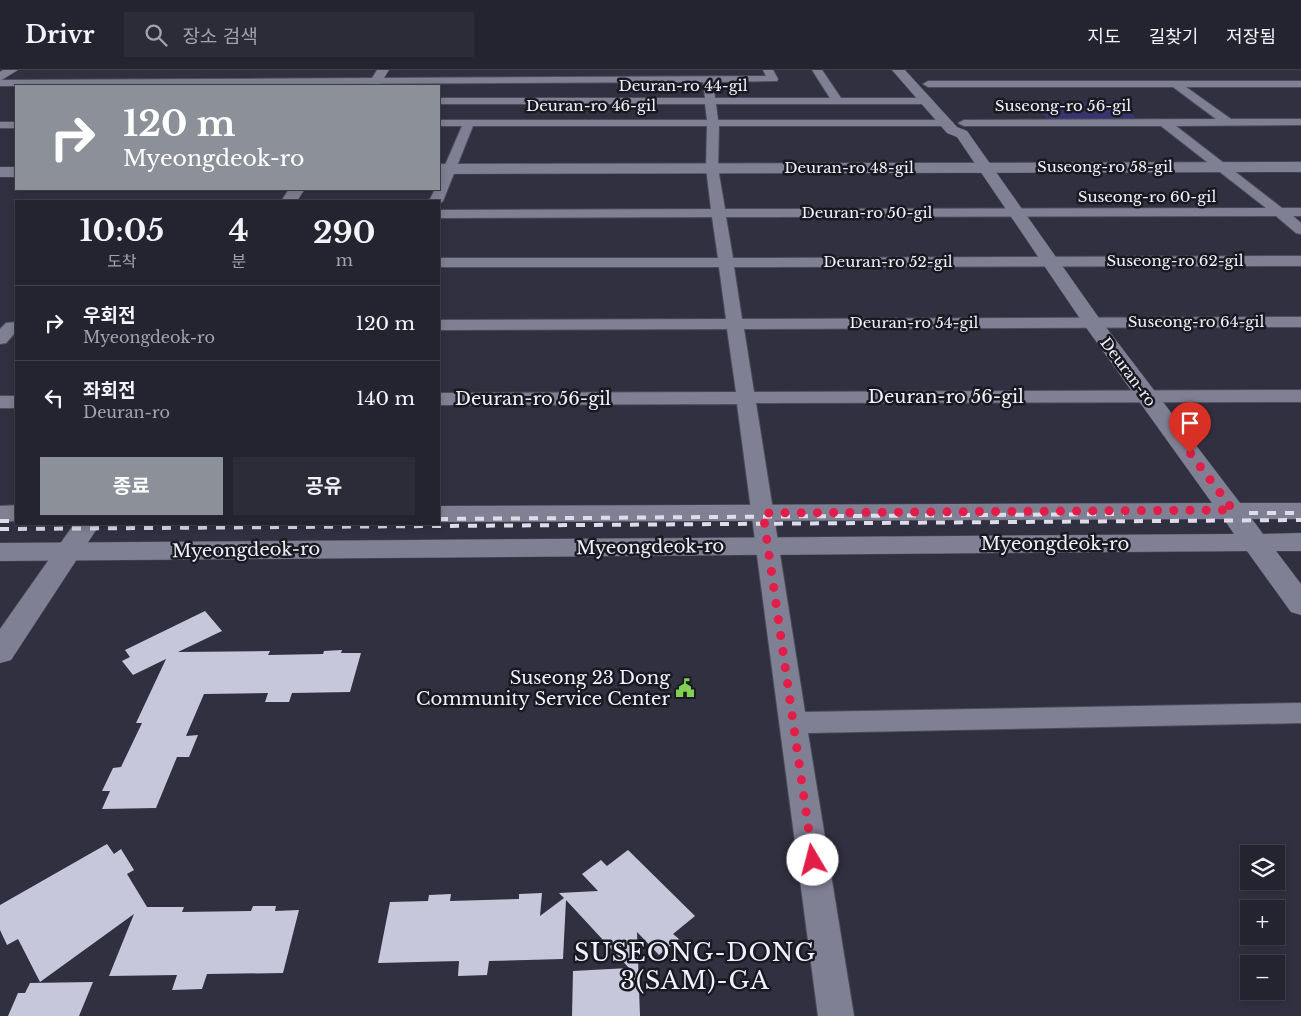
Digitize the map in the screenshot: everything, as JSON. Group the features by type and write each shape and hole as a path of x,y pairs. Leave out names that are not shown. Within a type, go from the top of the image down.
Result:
{"main road":[{"path":"0,77 12,70"},
{"name":"Deuran-ro","path":"898,70 928,101 958,127"},
{"name":"Deuran-ro","path":"914,70 928,84 1092,322 1233,510 1301,605"},
{"name":"Deuran-ro 48-gil","path":"444,169 986,167"},
{"name":"Suseong-ro 58-gil","path":"986,167 1301,167"},
{"path":"0,172 15,172"},
{"name":"Myeongdeok-ro","path":"440,514 1301,511"},
{"path":"0,514 15,514"},
{"path":"0,652 86,525"},
{"name":"Myeongdeok-ro","path":"0,552 1301,542"}],"street":[{"path":"249,81 260,70"},
{"path":"312,81 322,70"},
{"path":"442,81 446,70"},
{"path":"499,81 504,70"},
{"path":"0,83 378,79 442,81 773,80 768,70"},
{"path":"817,70 838,101"},
{"path":"1000,75 1013,85"},
{"path":"1049,75 1062,84"},
{"path":"1274,75 1296,84"},
{"path":"708,80 713,122 712,168 836,1016"},
{"path":"928,84 1296,84"},
{"path":"1175,84 1228,122"},
{"name":"Deuran-ro 44-gil","path":"440,101 928,101"},
{"name":"Deuran-ro 46-gil","path":"440,123 713,122 958,127"},
{"path":"1163,122 1224,167 1301,230"},
{"name":"Suseong-ro 56-gil","path":"958,127 1163,122 1301,122"},
{"path":"440,185 444,169 469,123"},
{"path":"0,125 15,125"},
{"name":"Suseong-ro 60-gil","path":"1016,213 1301,212"},
{"name":"Deuran-ro 50-gil","path":"440,214 1016,213"},
{"name":"Suseong-ro 62-gil","path":"1049,261 1301,261"},
{"name":"Deuran-ro 52-gil","path":"440,263 1049,261"},
{"name":"Suseong-ro 64-gil","path":"1092,322 1301,322"},
{"name":"Deuran-ro 54-gil","path":"440,325 1092,322"},
{"path":"0,339 12,327 15,327"},
{"name":"Deuran-ro 56-gil","path":"440,399 1301,396"},
{"path":"0,402 15,402"},
{"path":"793,723 1301,713"}],"shaded area":[{"path":"1032,102 1118,102 1138,120 1048,120"}],"building":[{"path":"205,611 222,631 178,652 270,651 268,655 323,654 324,651 342,650 341,653 361,653 350,692 292,693 289,702 265,702 268,693 204,694 186,736 198,735 189,757 177,757 156,808 102,809 110,791 102,791 113,768 121,767 142,723 136,723 166,659 133,675 122,661 130,657 125,650"},
{"path":"107,844 114,854 121,849 134,870 127,874 147,907 184,907 182,912 251,911 253,906 276,906 275,911 299,910 283,973 207,974 202,989 172,990 177,975 109,976 134,914 40,982 18,939 7,945 0,930 0,905"},
{"path":"628,850 695,916 673,934 679,939 659,955 637,932 640,1016 572,1016 573,971 629,968 566,900 563,959 489,961 487,975 458,976 459,961 378,963 390,902 428,901 429,895 451,894 450,901 519,899 519,894 542,893 540,916 564,898 559,893 598,891 582,874 601,860 607,866"},
{"path":"93,982 79,1016 8,1016 18,993 25,993 30,983"}],"railway":[{"path":"1249,513 1301,513"},
{"path":"440,519 1124,514"},
{"path":"0,529 1301,520"},
{"path":"0,521 15,521"}],"place":[{"name":"Suseong 23 Dong Community Service Center","path":"685,688"}],"district":[{"name":"SUSEONG-DONG 3(SAM)-GA","path":"695,967"}],"route":[{"path":"813,860 763,513 1233,510 1190,453"}]}
